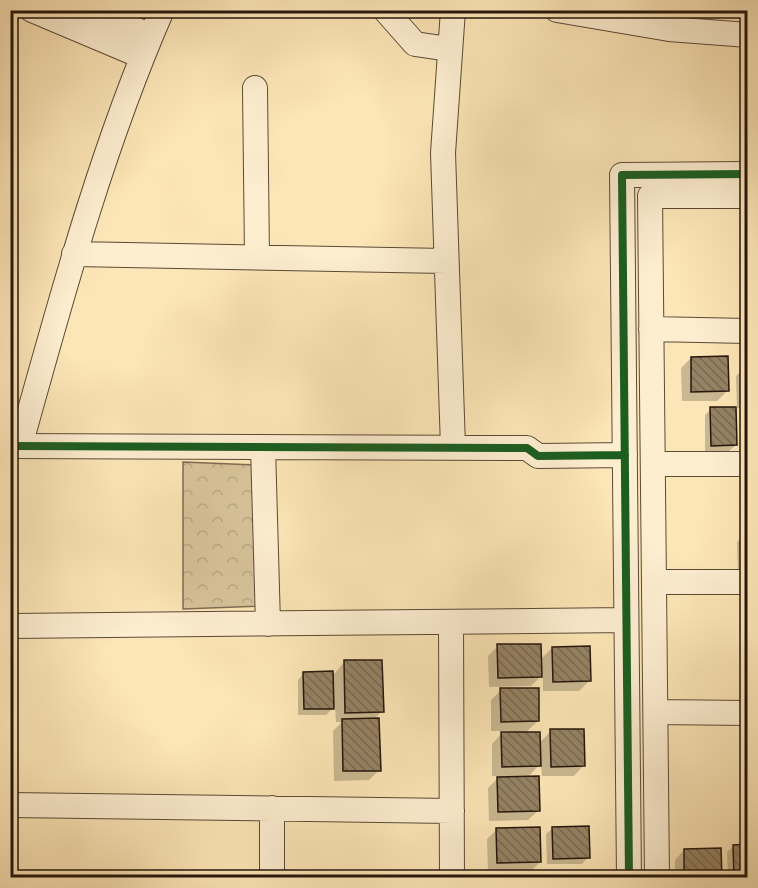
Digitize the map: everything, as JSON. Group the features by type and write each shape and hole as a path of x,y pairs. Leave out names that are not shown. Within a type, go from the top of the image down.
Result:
{"street":[{"path":"32,10 146,46"},
{"path":"90,10 146,46"},
{"path":"162,10 146,46 74,254 15,446 527,448 538,456 625,455"},
{"path":"385,10 415,44 449,49"},
{"path":"453,10 443,153 453,447"},
{"path":"557,10 671,20 747,35"},
{"path":"255,88 257,257"},
{"path":"629,878 622,175 747,174"},
{"path":"657,878 650,196 747,196"},
{"path":"74,254 446,261"},
{"path":"651,329 747,330"},
{"path":"263,447 268,624"},
{"path":"653,464 747,464"},
{"path":"654,582 747,582"},
{"path":"10,626 626,620"},
{"path":"451,622 452,878"},
{"path":"656,712 747,713"},
{"path":"10,805 452,811"},
{"path":"272,808 272,878"}],"green space":[{"path":"183,462 257,465 261,606 183,609"}],"building":[{"path":"728,356 729,391 691,392 691,357"},
{"path":"746,365 748,365 748,399 746,399"},
{"path":"710,407 736,407 737,445 711,446"},
{"path":"746,407 748,407 748,441 747,441"},
{"path":"746,531 748,531 748,565 747,565"},
{"path":"497,644 541,644 542,677 498,678"},
{"path":"590,646 591,681 553,682 552,647"},
{"path":"344,660 382,660 384,712 345,713"},
{"path":"333,671 334,709 304,709 303,672"},
{"path":"500,688 539,688 539,721 501,722"},
{"path":"379,718 381,771 343,771 342,719"},
{"path":"550,729 584,729 585,766 551,767"},
{"path":"501,732 540,732 541,766 502,767"},
{"path":"539,776 540,811 498,812 497,777"},
{"path":"589,826 590,858 553,859 552,827"},
{"path":"540,827 541,862 497,863 496,828"},
{"path":"748,844 748,878 734,878 733,845"},
{"path":"721,848 722,878 684,878 684,849"},
{"path":"539,872 539,878 496,878 495,873"}],"cycle path":[{"path":"629,878 622,175 748,174"},
{"path":"10,446 527,448 538,456 625,455"}]}
